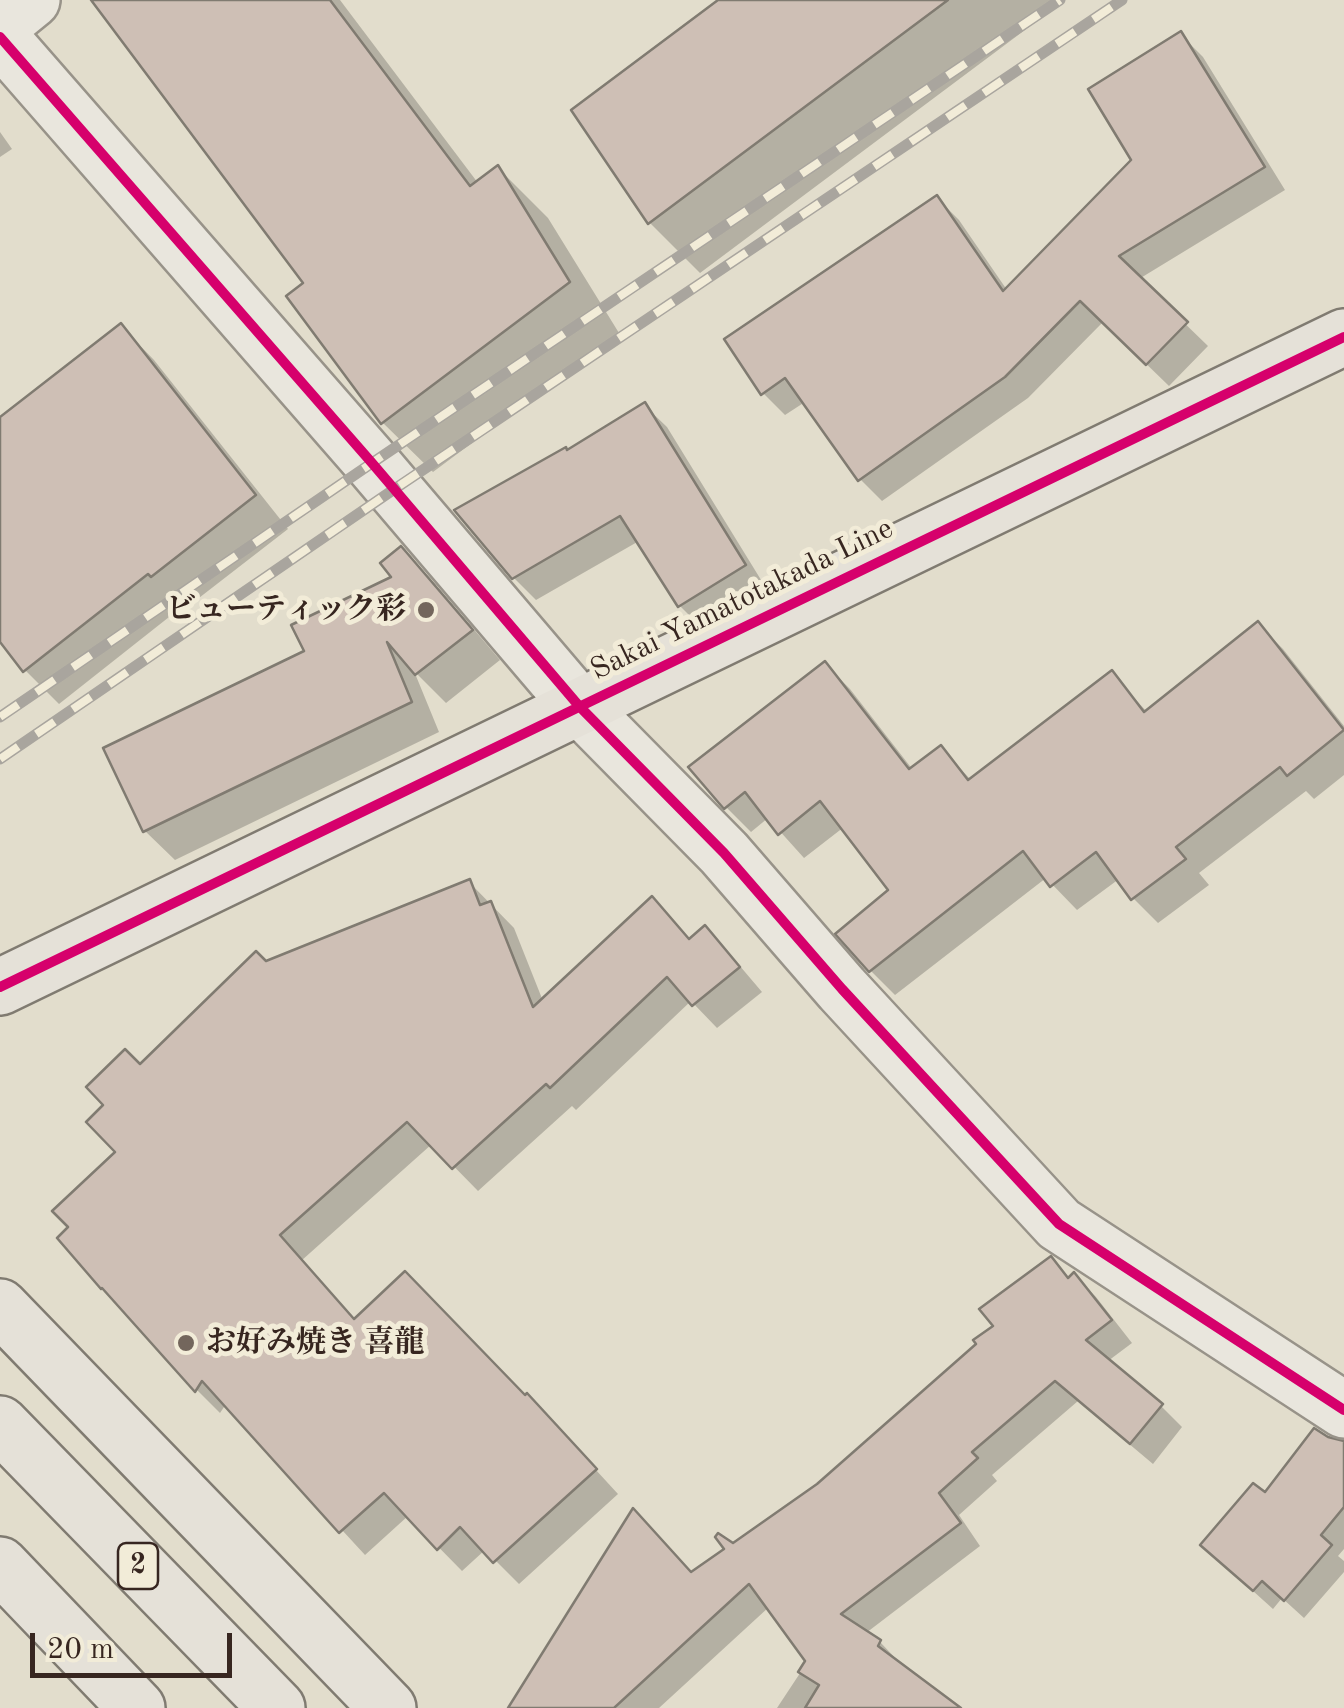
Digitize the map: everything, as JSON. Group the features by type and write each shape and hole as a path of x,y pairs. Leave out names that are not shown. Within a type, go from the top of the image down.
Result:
{"main road":[{"name":"Sakai Yamatotakada Line","path":"0,987 1344,337"},
{"path":"0,1307 388,1708"},
{"name":"2","path":"0,1424 277,1708"},
{"path":"0,1565 137,1708"}],"street":[{"path":"0,26 32,0"},
{"path":"0,37 360,448 578,706 724,853 842,989 1059,1224 1344,1410"}],"building":[{"path":"91,0 330,0 470,186 498,165 570,282 381,424 286,296 303,283"},
{"path":"718,0 948,0 648,224 571,110"},
{"path":"1181,31 1265,167 1119,256 1188,322 1146,365 1080,301 1005,377 858,481 785,378 761,395 724,339 937,195 1003,291 1131,160 1088,89"},
{"path":"121,323 256,495 23,672 0,642 0,417"},
{"path":"645,402 746,565 678,607 620,516 512,579 454,510 566,447 567,450"},
{"path":"401,546 473,630 415,675 387,642 412,702 143,832 103,748 304,651 291,625 391,577 380,563"},
{"path":"1258,621 1344,730 1287,776 1280,767 1176,847 1186,859 1131,900 1096,852 1050,887 1023,851 869,972 835,934 888,890 820,801 778,835 745,792 724,809 688,767 825,661 909,769 941,745 968,780 1112,670 1144,712"},
{"path":"470,879 480,905 491,901 533,1007 652,896 689,939 705,925 740,967 692,1006 667,977 550,1088 546,1084 452,1169 407,1122 280,1235 354,1319 405,1271 597,1469 493,1563 460,1527 437,1550 384,1493 339,1533 202,1381 195,1392 101,1289 57,1238 68,1227 52,1211 115,1152 86,1122 103,1105 86,1087 125,1049 140,1064 256,951 266,961"},
{"path":"1051,1256 1068,1278 1074,1272 1112,1320 1086,1340 1163,1404 1130,1444 1055,1381 972,1452 978,1458 939,1493 961,1523 841,1614 881,1640 878,1646 961,1708 805,1708 819,1685 798,1672 805,1661 749,1584 614,1708 508,1708 633,1508 691,1572 724,1549 715,1537 718,1533 733,1543 817,1484 993,1326 979,1309"},
{"path":"1314,1428 1344,1441 1344,1507 1321,1535 1332,1545 1284,1601 1262,1581 1253,1591 1200,1545 1253,1483 1265,1492"}],"railway":[{"path":"0,717 1060,0"},
{"path":"0,759 1122,0"}],"cycle path":[{"path":"0,37 579,706 724,853 842,989 1059,1224 1344,1410"},
{"path":"0,987 1344,337"}],"place":[{"name":"ビューティック彩","path":"426,610"},
{"name":"お好み焼き 喜龍","path":"186,1343"}]}
